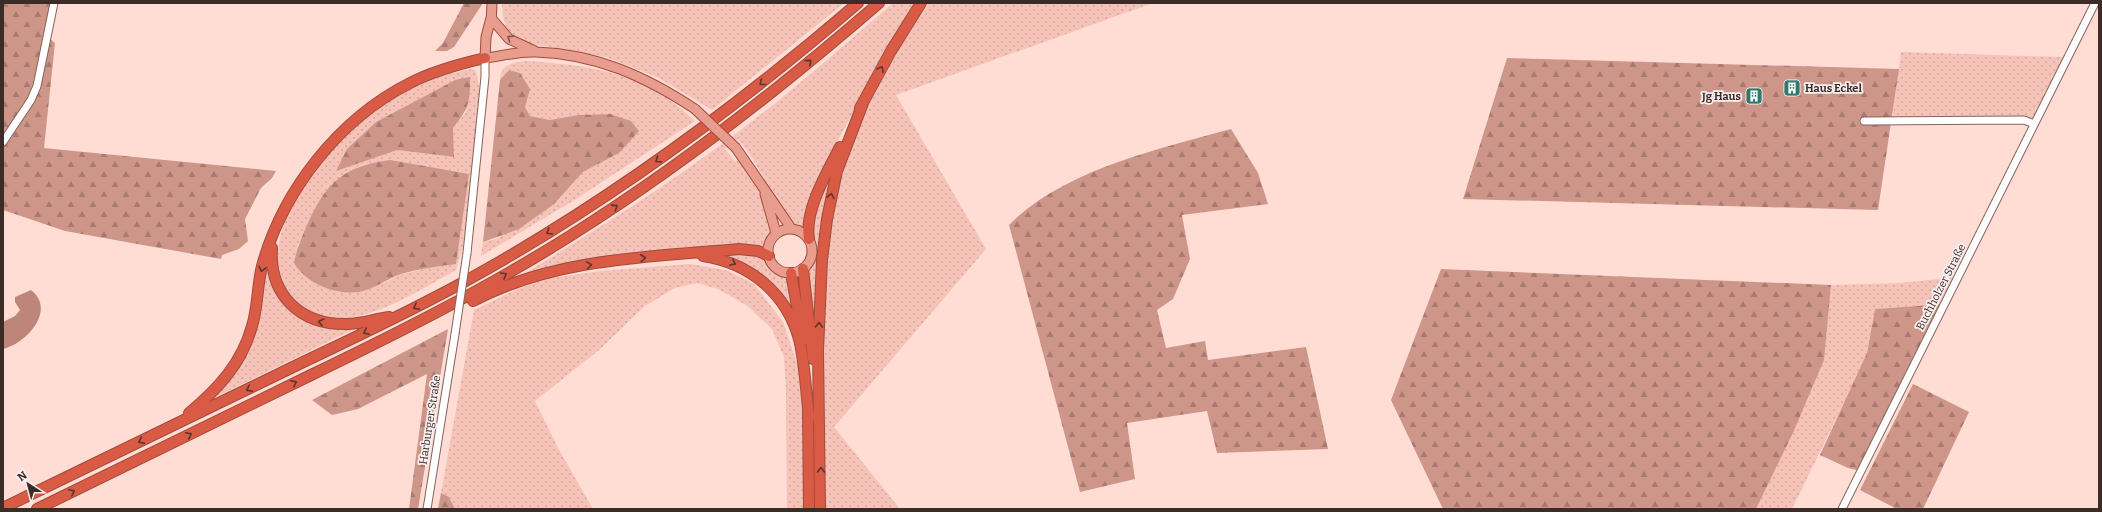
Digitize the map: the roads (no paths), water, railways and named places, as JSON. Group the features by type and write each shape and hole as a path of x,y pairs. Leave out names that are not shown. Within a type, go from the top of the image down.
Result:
{"highway":[{"path":"3,508 401,315 507,258 627,182 689,138 793,59 858,3"},
{"path":"37,509 396,333 525,263 645,187 724,131 804,67 879,3"},
{"path":"809,239 809,226 812,212 824,178 891,51 922,3"},
{"path":"176,424 213,394 231,371 244,348 252,326 262,267 275,232 296,189 332,143 364,114 410,82 432,73 488,57"},
{"path":"820,509 818,406 820,304 827,219 837,171 863,104"},
{"path":"275,232 272,258 276,280 284,296 298,312 318,321 342,324 401,315"},
{"path":"396,333 434,321 496,289 538,274 619,260 667,255 749,249 761,252 768,256"},
{"path":"667,255 703,256 729,261 758,277 773,291 786,310 799,338 809,418"},
{"path":"803,269 818,406"},
{"path":"791,273 802,326 806,364 809,418 809,509"}],"main road":[{"path":"492,3 491,18 486,37 488,57 535,52 585,58 636,74 695,108 736,148 791,228"},
{"path":"491,18 509,38 535,52"},
{"path":"762,185 776,233"},
{"path":"791,228 800,231 809,239 812,248 811,257 803,269 791,273 785,272 776,268 768,256 769,244 776,233 791,228"}],"street":[{"path":"3,142 31,100 37,86 54,3"},
{"name":"Buchholzer Straße","path":"1842,509 2095,3"},
{"name":"Harburger Straße","path":"427,509 455,334 466,253 488,57"},
{"path":"1864,121 2024,120 2034,124"}],"place":[{"name":"Haus Eckel","path":"1792,88"},
{"name":"Jg Haus","path":"1754,96"}]}
